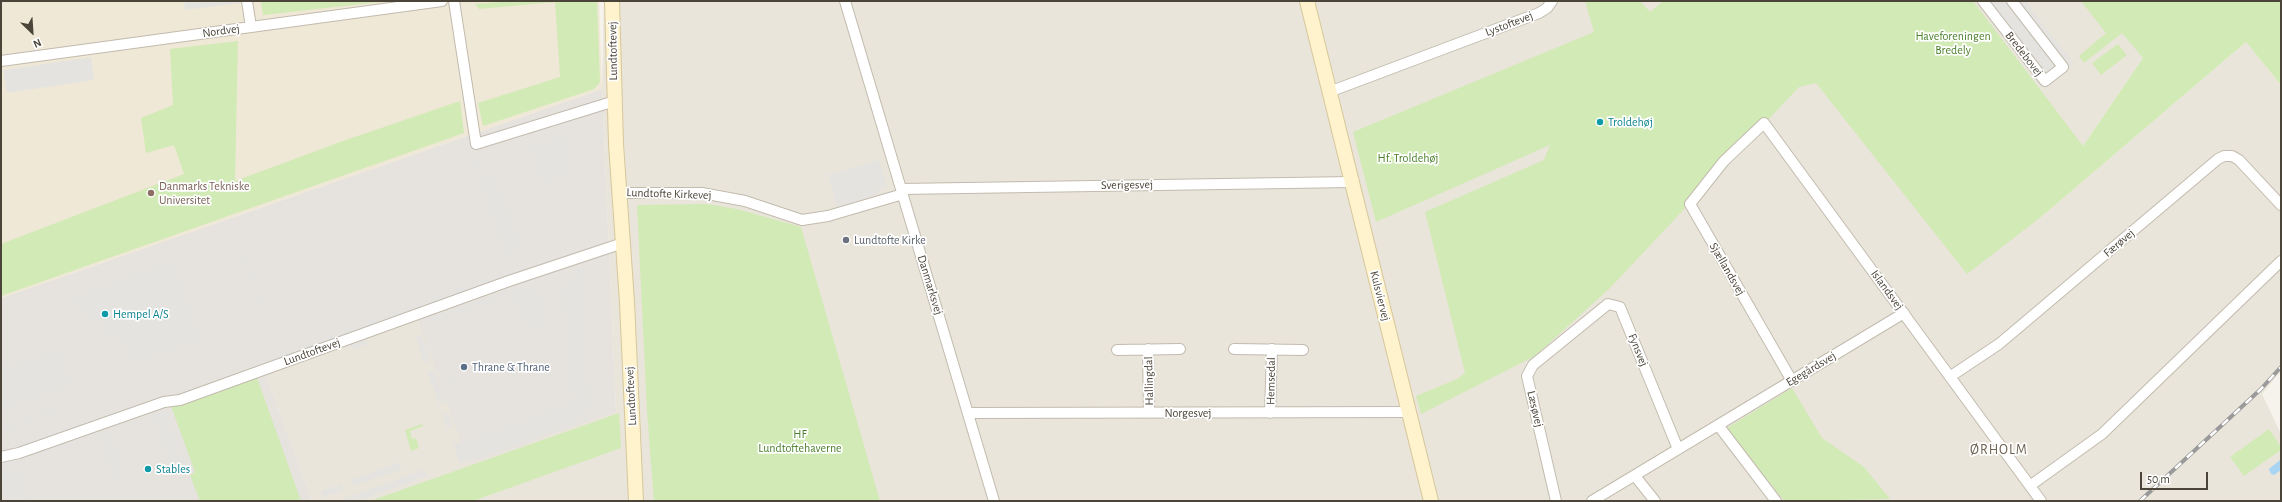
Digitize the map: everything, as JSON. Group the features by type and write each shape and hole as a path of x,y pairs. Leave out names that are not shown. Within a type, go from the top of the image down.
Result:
{"street":[{"path":"248,1 251,27"},
{"name":"Nordvej","path":"1,61 442,1"},
{"path":"454,1 476,144 615,101"},
{"name":"Lundtoftevej","path":"612,1 619,193 623,243 636,501"},
{"name":"Danmarksvej","path":"845,1 994,501"},
{"name":"Kulsviervej","path":"1307,1 1431,501"},
{"name":"Lystoftevej","path":"1330,92 1539,13 1547,8 1552,1"},
{"name":"Bredebovej","path":"1983,1 2045,80 2063,66 2012,1"},
{"name":"Islandsvej","path":"1724,161 1764,123 1952,376 2041,501"},
{"name":"Færøvej","path":"1952,376 1999,344 2218,159 2224,156 2232,156 2239,160 2281,205"},
{"name":"Sjællandsvej","path":"1724,161 1690,204 1792,381"},
{"name":"Sverigesvej","path":"902,192 1352,182"},
{"name":"Lundtofte Kirkevej","path":"619,193 702,193 745,201 802,220 828,216 902,192"},
{"name":"Lundtoftevej","path":"1,457 19,453 164,402 187,398 517,278 623,243"},
{"path":"2031,485 2102,434 2281,261"},
{"name":"Fynsvej","path":"1571,335 1608,304 1620,307 1678,449"},
{"name":"Egegårdsvej","path":"1592,501 1904,313"},
{"name":"Læsøvej","path":"1556,501 1527,376 1533,365 1571,335"},
{"name":"Hallingdal","path":"1148,349 1149,413"},
{"name":"Hallingdal","path":"1116,350 1180,349"},
{"name":"Hemsedal","path":"1234,349 1303,350"},
{"name":"Hemsedal","path":"1270,412 1272,349"},
{"name":"Norgesvej","path":"968,413 1409,412"},
{"path":"1718,425 1776,501"},
{"path":"1635,476 1655,501"}],"shaded area":[{"name":"Danmarks Tekniske Universitet","path":"1,1 599,1 602,89 1,298"},
{"path":"184,1 240,1 240,3 185,10"},
{"path":"604,1 2136,1 2143,58 2083,146 2041,217 2246,42 2281,85 2281,371 2262,394 2281,434 2281,501 312,501 265,372 417,318 616,412 602,89"},
{"path":"1977,1 2025,1 2074,64 2043,87"},
{"path":"91,57 94,80 7,93 3,70"},
{"path":"602,89 616,412 469,464 417,318 265,372 312,501 1,501 1,298"},
{"path":"566,132 569,176 540,186 527,145"},
{"path":"478,156 486,178 497,174 524,250 505,257 470,159"},
{"path":"879,160 887,186 878,189 879,194 837,207 828,175"},
{"path":"249,252 272,324 267,326 240,256"},
{"name":"Hempel A/S","path":"175,259 204,341 129,367 119,340 110,344 102,323 93,326 89,315 80,318 71,295"},
{"path":"522,265 524,271 271,363 269,356"},
{"path":"577,267 585,267 591,411 583,413 584,420 460,463 453,444 573,401 574,395 567,396 561,285 567,284"},
{"path":"522,286 533,287 541,292 549,306 549,315 546,324 540,330 528,335 527,328 524,329 509,290"},
{"path":"507,291 509,297 430,324 428,318"},
{"path":"421,335 430,360 424,363 415,337"},
{"path":"366,338 368,344 353,350 350,344"},
{"path":"60,348 73,386 1,411 1,368"},
{"path":"444,351 463,403 457,405 438,353"},
{"path":"263,359 265,364 250,370 248,364"},
{"path":"434,370 446,402 439,404 427,372"},
{"path":"70,401 72,408 8,432 5,424"},
{"path":"167,412 184,463 170,468 152,417"},
{"path":"448,413 453,426 447,428 442,415"},
{"path":"98,415 99,420 19,449 17,444"},
{"path":"139,421 141,427 122,434 120,428"},
{"path":"111,429 125,470 118,472 120,479 113,481 96,434"},
{"path":"82,437 84,443 31,462 29,457"},
{"path":"399,462 402,469 353,486 351,480"},
{"path":"20,466 32,501 8,501 1,481 1,472"},
{"path":"425,469 427,476 359,501 338,501"},
{"path":"341,484 343,490 324,497 321,491"}],"green space":[{"path":"261,1 389,1 263,15"},
{"path":"512,1 597,1 600,82 594,89 483,126 478,103 560,77 555,2 479,9 475,4"},
{"path":"1585,1 1640,1 1650,12 1663,1 1973,1 2083,146 2143,58 2122,33 2084,63 2079,56 2106,33 2081,1 2281,1 2281,85 2246,42 2041,217 1967,274 1816,83 1799,87 1610,288 1535,356 1421,414 1416,396 1457,379 1465,373 1425,212 1544,160 1550,145 1376,222 1353,132 1594,32"},
{"path":"238,41 235,181 343,141 460,101 464,133 1,296 1,244 184,174 174,145 146,153 141,118 173,105 170,49"},
{"path":"2118,44 2127,55 2101,75 2092,63"},
{"name":"HF Lundtoftehaverne","path":"707,204 737,209 801,227 880,501 654,501 647,411 637,205"},
{"path":"256,375 301,501 200,501 190,475 195,472 171,406"},
{"path":"1792,388 1822,438 1864,467 1890,499 1785,501 1781,497 1727,428"},
{"path":"619,413 621,448 473,501 370,501"},
{"path":"422,424 423,426 410,431 412,439 416,438 419,448 411,451 405,430"},
{"path":"2269,429 2281,447 2281,450 2244,476 2230,457"}],"water":[{"path":"2280,460 2281,470 2274,475 2271,474 2269,469"}],"railway":[{"path":"2140,501 2261,389 2281,367"}],"place":[{"name":"Troldehøj","path":"1600,122"},
{"name":"Danmarks Tekniske Universitet","path":"151,193"},
{"name":"Lundtofte Kirke","path":"846,240"},
{"name":"Hempel A/S","path":"105,314"},
{"name":"Thrane & Thrane","path":"464,367"},
{"name":"Stables","path":"148,469"}],"district":[{"name":"ØRHOLM","path":"1999,450"}],"park label":[{"name":"Haveforeningen Bredely","path":"1953,43"},
{"name":"Hf. Troldehøj","path":"1408,158"}]}
